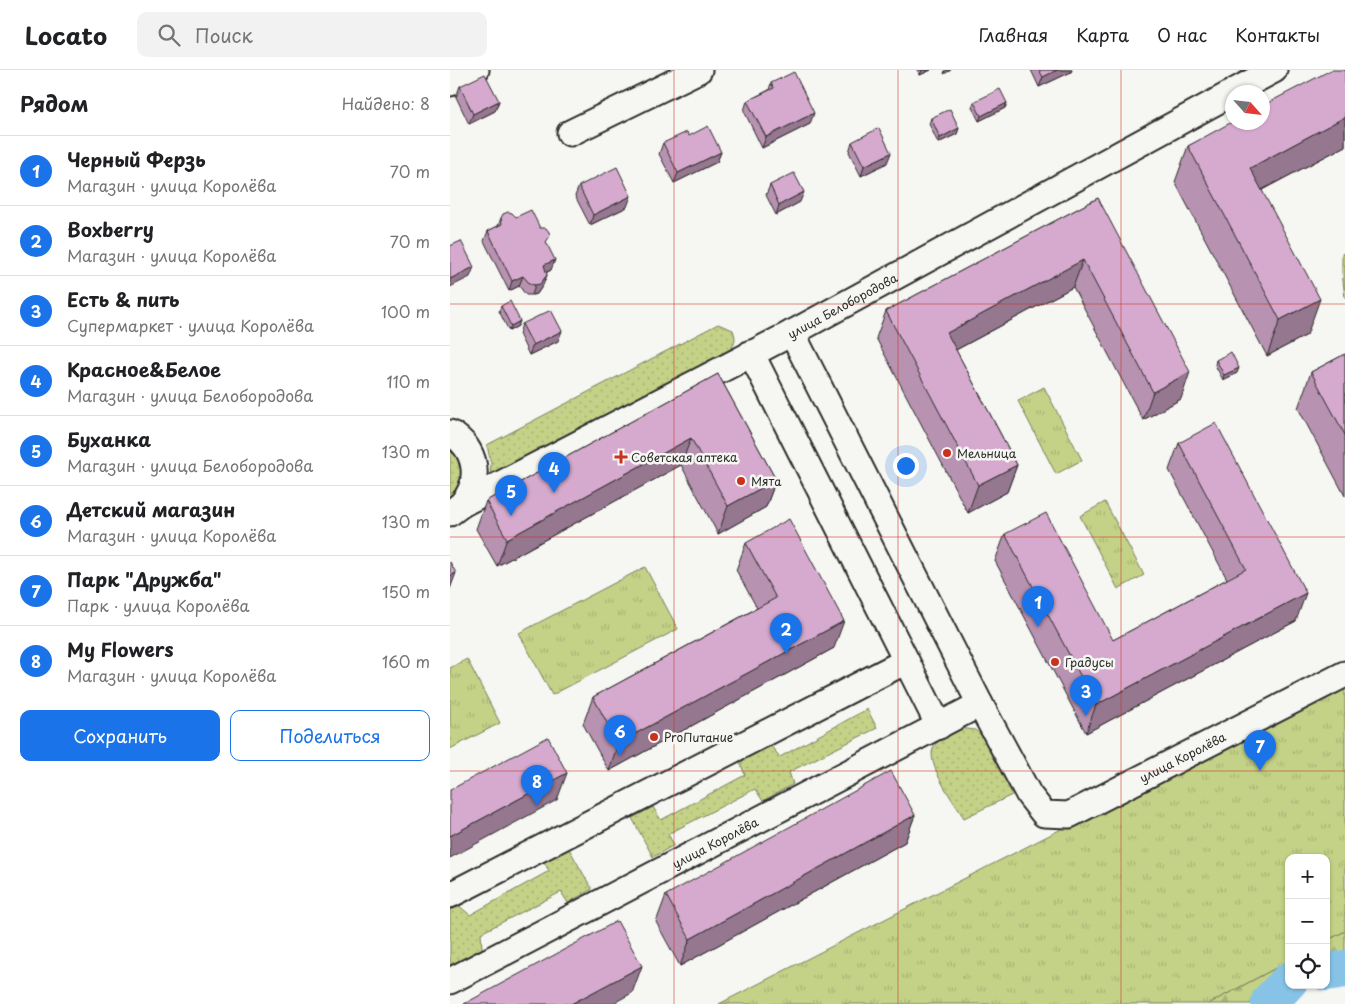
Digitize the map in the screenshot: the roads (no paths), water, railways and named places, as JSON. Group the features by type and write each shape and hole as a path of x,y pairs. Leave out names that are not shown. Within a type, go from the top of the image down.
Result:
{"street":[{"path":"450,83 476,70"},
{"path":"570,133 698,70"},
{"name":"улица Белобородова","path":"1247,85 1274,70"},
{"name":"улица Белобородова","path":"456,508 792,333 1225,97"},
{"path":"792,333 980,704"},
{"path":"751,353 939,726"},
{"path":"450,433 464,444 474,463 473,485 467,498 456,508"},
{"path":"450,894 906,661"},
{"name":"улица Королёва","path":"450,981 980,704 1029,795 1044,814 1069,815 1345,674"}],"waterway":[{"path":"1330,971 1345,969"},
{"path":"1270,1004 1270,1001 1285,985"}],"place":[{"name":"Мельница","path":"947,453"},
{"name":"Советская аптека","path":"621,457"},
{"name":"Мята","path":"741,481"},
{"name":"Красное&Белое","path":"554,493"},
{"name":"Буханка","path":"511,516"},
{"name":"Черный Ферзь","path":"1038,627"},
{"name":"Boxberry","path":"786,654"},
{"name":"Градусы","path":"1055,662"},
{"name":"Есть & пить","path":"1086,716"},
{"name":"ProПитание","path":"654,737"},
{"name":"Детский магазин","path":"620,756"},
{"name":"Парк \"Дружба\"","path":"1260,771"},
{"name":"My Flowers","path":"537,806"}]}
